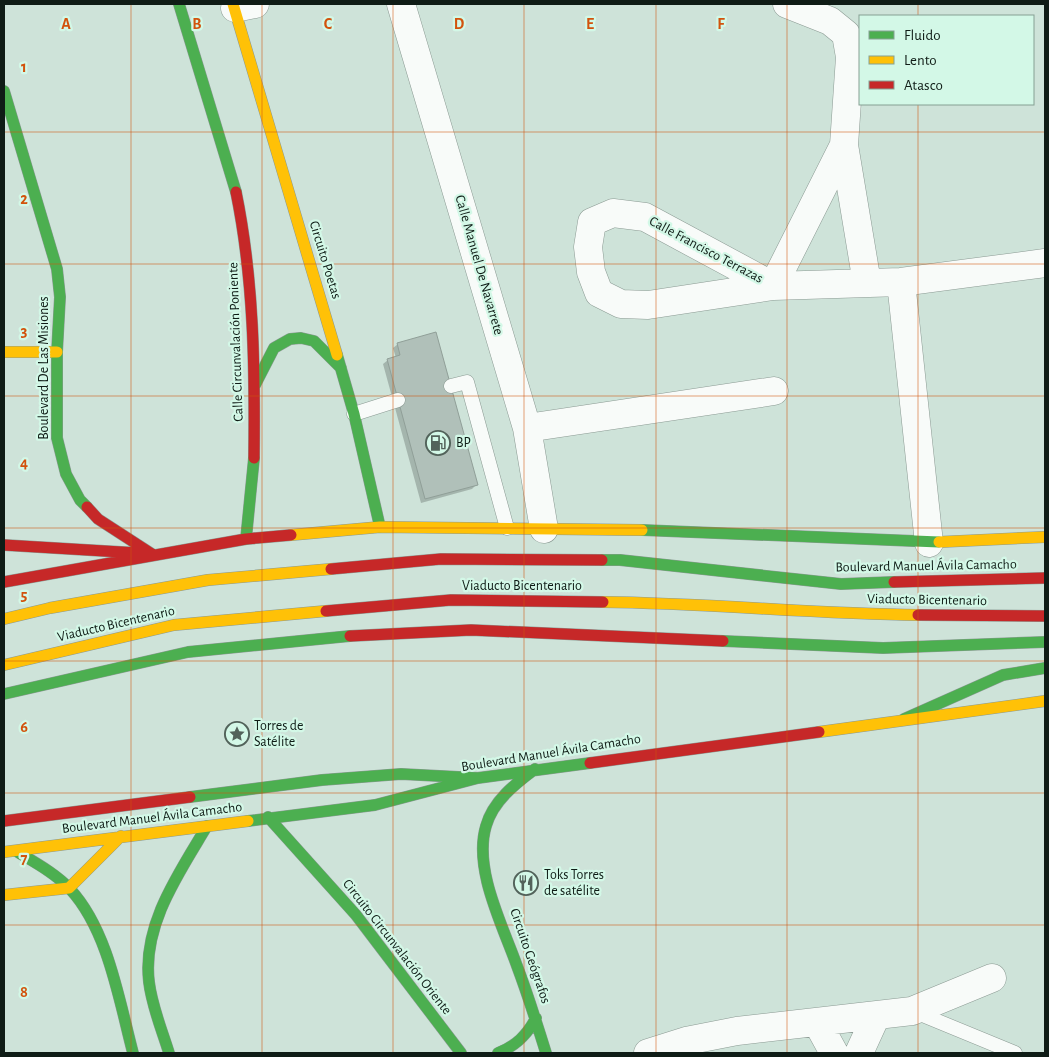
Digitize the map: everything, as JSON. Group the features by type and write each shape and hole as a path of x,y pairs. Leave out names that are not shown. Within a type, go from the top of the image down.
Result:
{"main road":[{"name":"Calle Circunvalación Poniente","path":"179,4 234,183 244,232 250,280 254,386 254,458 246,539"},
{"name":"Circuito Poetas","path":"241,5 354,414 380,527"},
{"name":"Boulevard De Las Misiones","path":"4,91 9,128 57,269 60,297 56,438 66,474 80,500 98,518 152,554"},
{"path":"254,386 274,348 290,339 301,338 314,341 342,369"},
{"path":"4,352 57,352"},
{"name":"Boulevard Manuel Ávila Camacho","path":"4,582 152,554 246,539 380,527 666,530 929,543 1045,537"},
{"path":"4,545 152,554"},
{"name":"Boulevard Manuel Ávila Camacho","path":"4,619 50,608 208,580 441,559 620,560 841,584 1045,578"},
{"name":"Viaducto Bicentenario","path":"4,665 174,624 451,600 641,602 851,614 1045,616"},
{"path":"4,694 188,652 328,636 470,630 883,648 1045,642"},
{"path":"904,719 1003,676 1045,668"},
{"name":"Boulevard Manuel Ávila Camacho","path":"4,852 375,804 478,778 535,769 1045,701"},
{"name":"Circuito Geógrafos","path":"535,769 511,787 493,810 486,824 483,840 484,864 546,1053"},
{"path":"4,821 322,780 401,774 478,778"},
{"name":"Circuito Circunvalación Oriente","path":"268,817 356,915 461,1053"},
{"path":"169,1053 153,998 149,951 159,915 173,882 207,826"},
{"path":"4,895 69,888 121,836"},
{"path":"16,851 69,888 82,905 99,936 133,1053"},
{"path":"498,1053 520,1042 532,1027 536,1018"}],"street":[{"name":"Calle Manuel De Navarrete","path":"401,4 527,428 544,529"},
{"name":"Calle Francisco Terrazas","path":"787,4 830,21 846,34 850,57 844,145 867,283"},
{"name":"Calle Francisco Terrazas","path":"774,286 844,145"},
{"name":"Calle Francisco Terrazas","path":"774,286 645,217 613,213 592,222 588,247 599,294 622,304 648,305 774,286 901,282 1045,263"},
{"path":"901,282 929,543"},
{"path":"527,428 774,391"},
{"path":"648,1053 686,1042 737,1031 912,1011 992,978"},
{"path":"859,1053 876,1016"},
{"path":"817,1022 834,1053"}],"lane":[{"path":"450,386 467,382 507,528"},
{"path":"354,414 398,400"},
{"path":"912,1011 1015,1053"}],"building":[{"name":"BP","path":"436,332 478,485 425,499 387,359 400,355 397,343"}],"traffic: fast":[{"path":"179,4 236,192"},
{"path":"4,91 57,269 60,297 57,352 57,438 66,474 80,500 87,507"},
{"path":"255,385 274,348 290,339 301,338 314,341 341,368"},
{"path":"337,355 354,414 380,527"},
{"path":"246,539 254,458"},
{"path":"642,530 939,542"},
{"path":"602,560 620,560 841,584 894,582"},
{"path":"4,694 188,652 350,636"},
{"path":"723,641 883,648 1045,642"},
{"path":"904,719 1003,675 1045,668"},
{"path":"248,821 375,805 478,778 590,763"},
{"path":"535,769 499,801 489,817 483,843 483,860 491,897 525,988 546,1053"},
{"path":"190,797 322,780 401,774 478,778"},
{"path":"268,817 356,915 461,1053"},
{"path":"169,1053 150,991 148,961 151,940 157,920 174,881 207,826"},
{"path":"16,851 44,868 70,889 94,924 117,989 133,1053"},
{"path":"498,1053 520,1039 529,1030 536,1018"}],"traffic: slow":[{"path":"233,4 337,355"},
{"path":"4,352 57,352"},
{"path":"291,535 380,527 642,530"},
{"path":"939,542 1045,537"},
{"path":"4,619 50,608 208,580 331,569"},
{"path":"603,602 918,615"},
{"path":"4,665 174,625 326,611"},
{"path":"819,732 1045,701"},
{"path":"4,852 248,821"},
{"path":"4,895 69,888 121,836"}],"traffic: jam":[{"path":"236,192 247,258 250,291 254,391 254,458"},
{"path":"87,507 98,519 152,554"},
{"path":"4,582 246,539 291,535"},
{"path":"4,545 138,553"},
{"path":"331,569 441,559 602,560"},
{"path":"894,582 1045,578"},
{"path":"326,611 451,600 603,602"},
{"path":"918,615 1045,616"},
{"path":"350,636 471,630 723,641"},
{"path":"590,763 819,732"},
{"path":"4,821 190,797"}],"place":[{"name":"BP","path":"438,443"},
{"name":"Torres de Satélite","path":"237,734"},
{"name":"Toks Torres de satélite","path":"526,883"}]}
